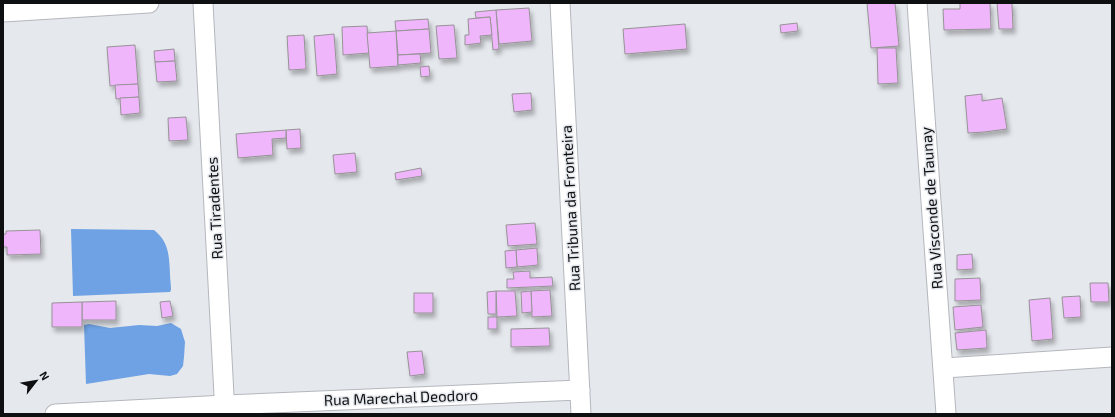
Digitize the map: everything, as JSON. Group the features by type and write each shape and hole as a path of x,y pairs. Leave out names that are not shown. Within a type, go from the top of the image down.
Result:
{"street":[{"path":"3,12 149,3"},
{"name":"Rua Tiradentes","path":"203,3 225,410"},
{"name":"Rua Tribuna da Fronteira","path":"560,3 582,414"},
{"name":"Rua Visconde de Taunay","path":"917,3 944,368 946,414"},
{"path":"944,368 1112,357"},
{"name":"Rua Marechal Deodoro","path":"55,414 225,410 580,390"}],"water":[{"path":"71,229 154,230 163,239 167,249 171,286 170,292 73,296"},
{"path":"171,323 181,329 185,342 183,366 177,374 170,376 149,374 86,384 84,325 89,324 110,328 139,325 157,326"}],"building":[{"path":"867,3 895,3 899,46 871,48"},
{"path":"960,3 990,3 991,29 944,30 943,9 960,9"},
{"path":"997,3 1012,3 1013,29 999,29"},
{"path":"529,8 532,41 499,44 496,10"},
{"path":"496,10 499,49 493,50 490,17 476,18 475,12"},
{"path":"490,17 492,35 480,36 481,43 465,45 465,35 469,35 468,19"},
{"path":"428,19 429,29 396,31 395,21"},
{"path":"797,23 798,31 781,33 780,25"},
{"path":"685,24 687,49 625,54 623,29"},
{"path":"454,25 457,58 439,59 436,26"},
{"path":"367,26 369,53 343,55 342,27"},
{"path":"429,29 431,53 398,55 396,31"},
{"path":"396,31 398,66 370,68 367,33"},
{"path":"334,34 337,74 317,76 314,36"},
{"path":"304,35 306,69 289,70 287,36"},
{"path":"135,45 138,84 110,86 107,47"},
{"path":"877,48 896,48 898,83 878,84"},
{"path":"174,49 175,61 155,62 154,51"},
{"path":"420,54 421,63 398,65 398,55"},
{"path":"175,61 177,81 157,82 155,62"},
{"path":"429,66 430,76 421,77 420,67"},
{"path":"138,84 139,97 116,99 115,85"},
{"path":"531,93 532,110 514,112 512,94"},
{"path":"982,94 982,101 1002,98 1007,129 968,133 965,96"},
{"path":"139,97 140,113 121,115 120,98"},
{"path":"186,117 188,140 169,141 168,118"},
{"path":"300,129 301,148 287,149 286,130"},
{"path":"286,130 286,138 272,139 273,155 238,158 236,134"},
{"path":"355,153 357,172 335,174 333,155"},
{"path":"421,168 422,176 396,180 395,173"},
{"path":"535,223 537,244 508,246 506,225"},
{"path":"40,230 41,254 7,255 7,247 3,247 3,234 6,234 6,231"},
{"path":"537,248 538,265 517,267 516,250"},
{"path":"516,250 517,267 506,268 505,251"},
{"path":"972,254 973,269 957,270 957,255"},
{"path":"530,271 530,278 552,277 553,286 507,288 507,279 514,279 513,272"},
{"path":"980,278 981,300 955,301 955,279"},
{"path":"1090,283 1108,283 1109,302 1091,302"},
{"path":"550,290 552,316 532,317 531,291"},
{"path":"496,291 515,291 517,316 497,317"},
{"path":"496,291 496,314 488,314 487,292"},
{"path":"531,291 532,312 522,313 521,292"},
{"path":"414,293 433,293 433,313 414,313"},
{"path":"1080,296 1081,317 1064,318 1062,297"},
{"path":"1050,298 1053,339 1032,341 1029,300"},
{"path":"116,301 116,320 82,320 82,302"},
{"path":"170,301 173,316 162,318 160,302"},
{"path":"82,302 82,327 52,327 52,303"},
{"path":"981,305 983,327 955,330 953,307"},
{"path":"488,317 497,317 497,329 488,329"},
{"path":"549,328 550,346 511,347 511,329"},
{"path":"986,330 987,348 957,350 955,333"},
{"path":"422,351 425,374 410,376 407,352"}]}
